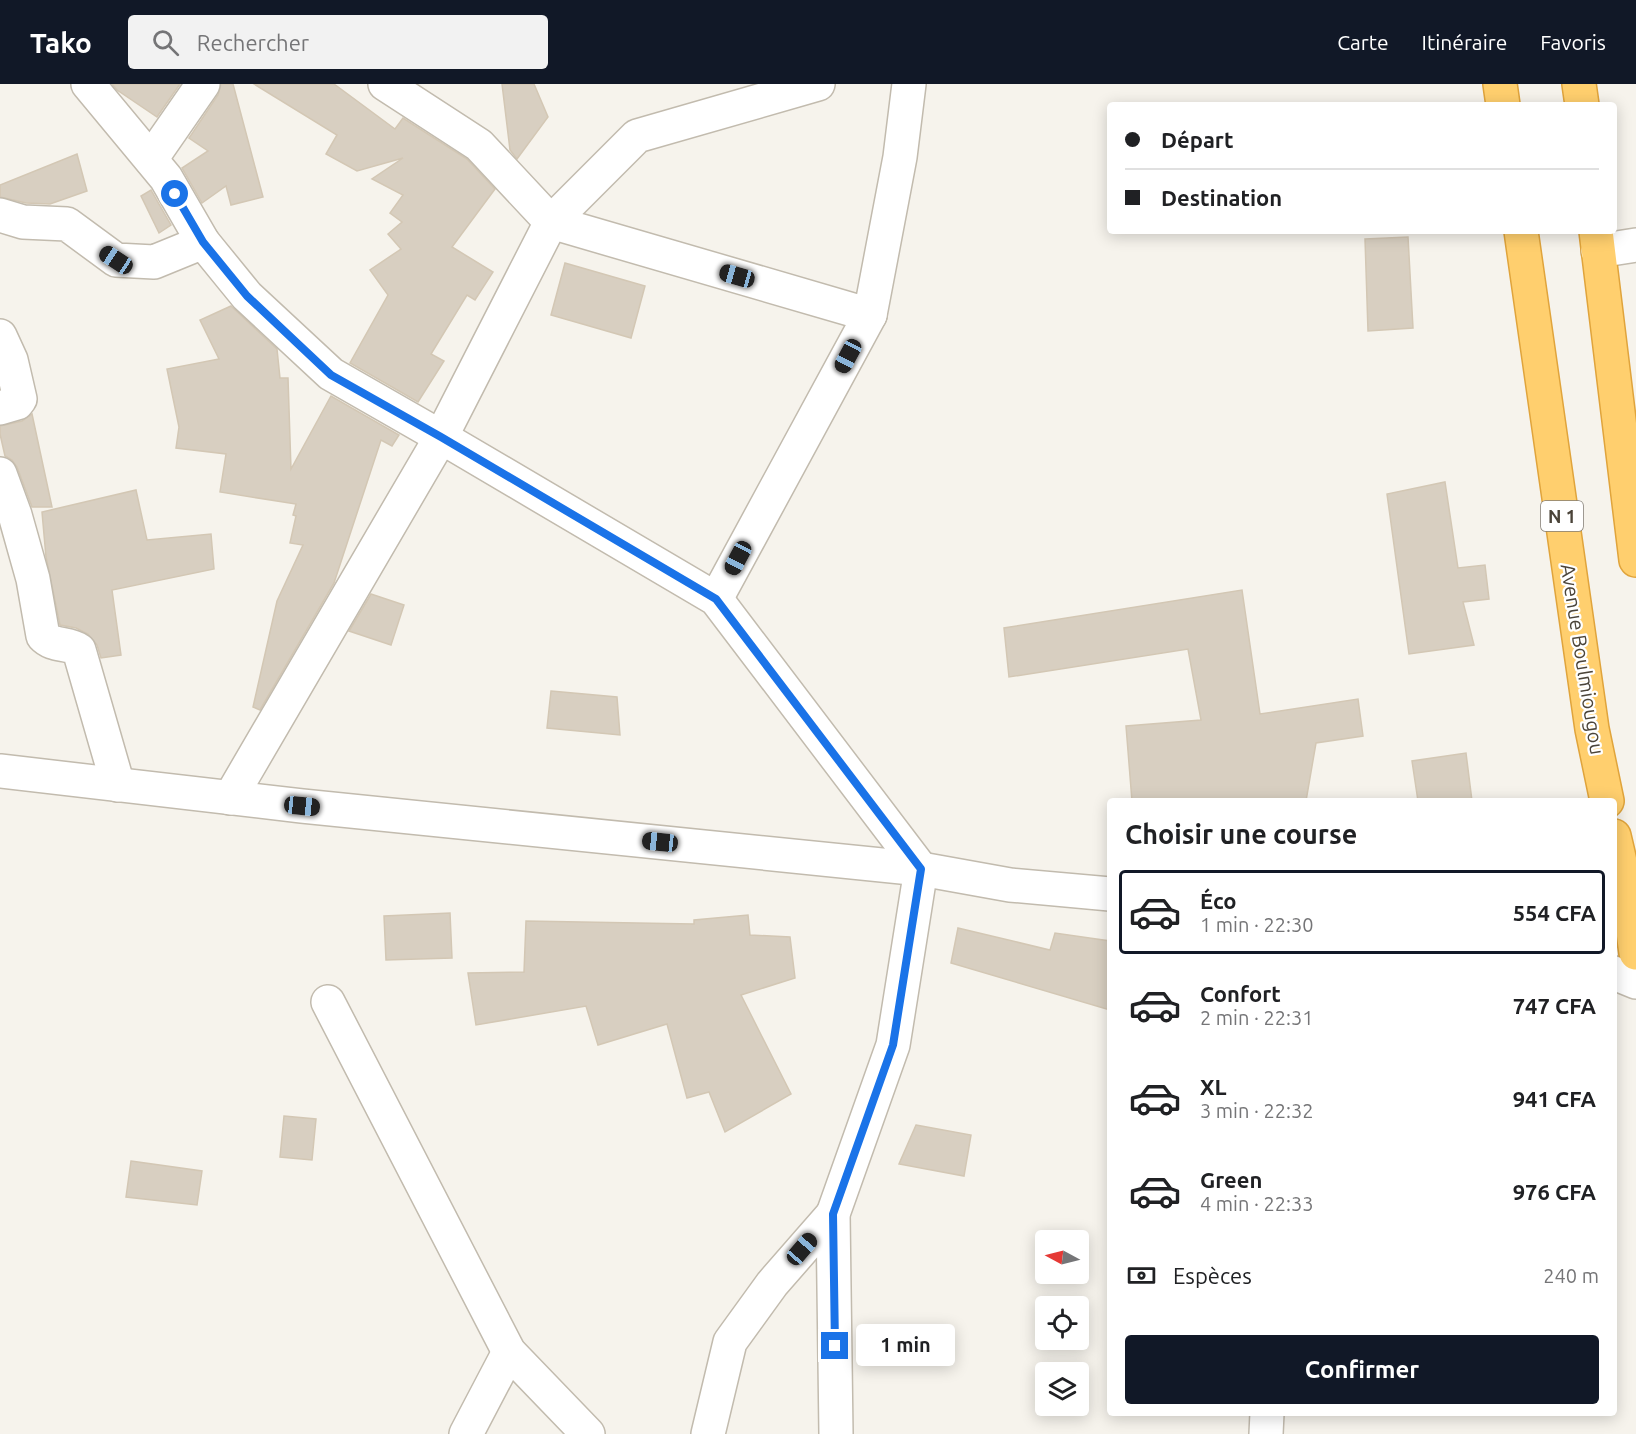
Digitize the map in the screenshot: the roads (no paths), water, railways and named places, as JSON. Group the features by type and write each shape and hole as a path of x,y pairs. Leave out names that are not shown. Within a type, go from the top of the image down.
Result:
{"highway":[{"path":"1500,84 1503,102"},
{"path":"1579,84 1582,102"},
{"name":"Avenue Boulmiougou","path":"1521,234 1592,729 1606,798"},
{"path":"1597,241 1636,560"},
{"path":"1617,851 1636,953"}],"street":[{"path":"88,84 166,178 203,242 247,296 331,375 716,599 921,869 893,1045 833,1214 836,1434"},
{"path":"151,159 203,84"},
{"path":"385,84 479,145 551,222 870,315"},
{"path":"230,798 441,437 551,222 637,136 818,84"},
{"path":"716,599 870,315 900,157 909,84"},
{"path":"0,215 24,222 67,224 116,260 154,262 203,242"},
{"path":"1597,241 1636,245"},
{"path":"0,336 11,360 20,399 17,403 0,408"},
{"path":"0,474 15,515 33,579 43,636 52,643 74,646 80,650 118,785"},
{"path":"0,771 230,798 921,869 1010,885 1107,894"},
{"path":"1617,974 1636,982"},
{"path":"328,1002 509,1353 588,1434"},
{"path":"708,1434 730,1342 772,1284 833,1214"},
{"path":"466,1434 509,1353"},
{"path":"1266,1434 1267,1416"}]}
